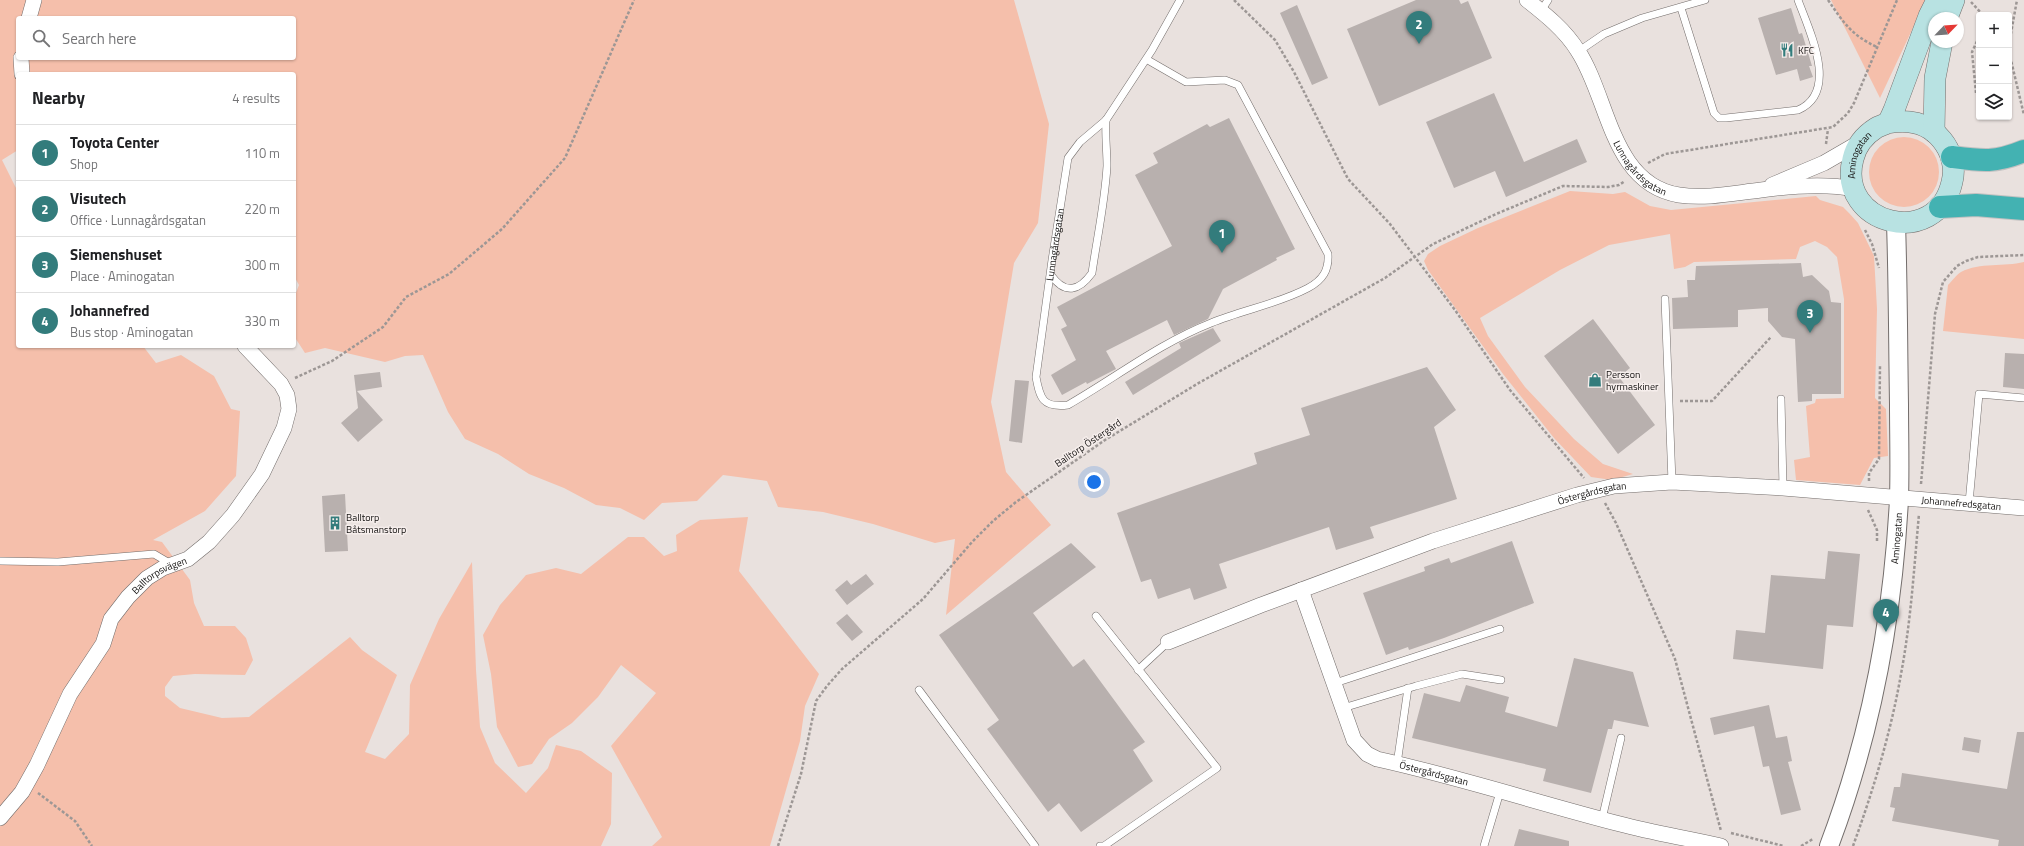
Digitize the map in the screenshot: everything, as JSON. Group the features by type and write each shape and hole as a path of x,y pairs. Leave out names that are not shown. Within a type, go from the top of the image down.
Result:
{"highway":[{"path":"1952,157 1986,161 2006,158 2024,150"},
{"path":"1940,207 1976,205 2024,209"}],"main road":[{"name":"Aminogatan","path":"1887,123 1905,85 1929,16 1938,0"},
{"path":"1949,12 1954,0"},
{"path":"1934,132 1935,78 1941,48"},
{"name":"Aminogatan","path":"1897,121 1912,122 1926,126 1934,132 1942,139 1952,157 1953,178 1951,189 1940,207 1931,215 1908,223 1896,223 1875,215 1859,199 1854,189 1851,169 1856,150 1862,141 1869,133 1887,123 1897,121"}],"street":[{"path":"30,16 34,0"},
{"name":"Lunnagårdsgatan","path":"1527,0 1544,6 1578,51 1591,77 1620,146 1636,172 1651,185 1663,191 1680,195 1719,195 1762,189 1824,186 1854,189"},
{"path":"21,60 22,72"},
{"name":"Lunnagårdsgatan","path":"1762,189 1824,164 1862,141"},
{"name":"Aminogatan","path":"1822,842 1858,759 1876,684 1892,580 1899,499 1898,294 1896,223"},
{"name":"Balltorpsvägen","path":"0,818 26,784 49,743 70,694 103,644 111,619 147,578 163,568 174,565 198,552 234,515 262,474 284,428 288,409 287,395 281,384 247,348"},
{"name":"Östergårdsgatan","path":"1168,642 1301,590 1433,541 1594,490 1614,486 1672,482 1783,488 1899,499"},
{"name":"Johannefredsgatan","path":"1899,499 2024,508"},
{"name":"Östergårdsgatan","path":"1301,590 1354,740 1367,754 1377,759 1443,774 1500,792 1602,819 1720,846"}],"lane":[{"name":"Lunnagårdsgatan","path":"1106,120 1105,142 1107,165 1105,187 1092,273 1084,284 1068,289 1058,285 1051,276 1054,245 1068,158 1080,142 1106,120 1146,59 1180,0"},
{"path":"1578,51 1604,34 1642,18 1705,0"},
{"path":"1681,8 1714,113 1719,118 1782,112 1807,106 1817,94 1820,83 1816,53 1798,0"},
{"path":"1051,276 1036,377 1039,393 1046,402 1054,406 1068,405 1164,347 1210,323 1282,299 1309,288 1322,277 1329,266 1328,254 1238,86 1225,80 1186,82 1146,59"},
{"path":"1665,299 1672,482"},
{"path":"1970,503 1979,394 2024,398"},
{"path":"1781,399 1783,488"},
{"path":"0,561 58,562 154,554 174,565"},
{"path":"1096,616 1217,768 1104,846 1100,846"},
{"path":"1335,683 1500,629"},
{"name":"Östergårdsgatan","path":"1138,670 1168,642"},
{"path":"1343,708 1408,688 1462,674 1501,680"},
{"path":"1398,764 1408,688"},
{"path":"919,690 1035,846"},
{"path":"1602,819 1621,738"},
{"path":"1484,846 1500,792"}],"path":[{"path":"281,384 332,361 383,327 406,297 449,274 502,229 565,158 634,0"},
{"path":"1234,0 1275,40 1294,72 1348,179 1390,224 1455,310 1510,390 1607,505 1675,659 1721,831 1720,846"},
{"path":"1828,0 1848,29 1864,41 1877,47"},
{"path":"1970,0 1980,12"},
{"path":"2012,28 2017,0"},
{"path":"1976,43 1972,52 1976,93"},
{"path":"2012,65 2024,115"},
{"path":"1824,164 1828,129"},
{"name":"Balltorp Östergård","path":"778,846 801,774 816,701 842,669 923,598 972,542 993,521 1016,502 1105,440 1197,384 1386,278 1415,256 1454,233 1563,186 1608,187 1620,185 1636,172"},
{"path":"1864,228 1876,254 1879,275"},
{"path":"1853,846 1886,742 1901,675 1910,622 1935,314 1943,282 1957,266 1978,257 2024,255"},
{"path":"1668,400 1712,401 1771,337"},
{"path":"1877,548 1877,530 1868,510 1868,496 1869,473 1880,459 1880,361"},
{"path":"26,784 75,822 92,846"},
{"path":"1721,831 1784,846"},
{"path":"1801,846 1822,842"}],"shaded area":[{"path":"0,0 1014,0 1049,124 1038,223 1014,263 991,402 1006,472 1051,525 946,615 955,539 935,543 873,524 823,512 778,507 767,481 723,475 697,501 662,503 644,520 620,508 596,505 564,488 529,474 498,454 465,439 448,412 423,355 405,356 385,362 325,348 305,353 296,339 296,293 299,285 296,280 296,72 16,72 16,151 2,160 16,188 16,348 145,348 156,363 181,355 214,376 231,409 240,411 236,476 205,511 153,540 162,542 190,580 194,603 204,626 235,626 246,638 253,660 245,675 195,674 173,676 165,687 165,696 180,708 222,718 249,717 350,637 362,650 397,675 365,752 385,759 409,734 410,685 439,619 472,562 476,670 480,727 495,763 526,793 548,768 556,745 581,751 612,773 611,824 601,846 0,846"},
{"path":"1831,0 1926,0 1880,98"},
{"path":"1897,137 1911,137 1924,143 1933,152 1939,165 1937,185 1929,197 1911,207 1897,207 1884,201 1875,192 1869,179 1869,165 1875,152 1884,143"},
{"path":"1570,191 1613,194 1625,192 1650,206 1671,210 1816,196 1820,200 1843,207 1858,223 1874,256 1877,309 1875,398 1886,409 1888,456 1874,458 1860,485 1796,480 1794,460 1810,457 1806,406 1815,403 1816,399 1844,398 1844,299 1837,257 1827,247 1815,241 1800,247 1796,259 1694,262 1685,267 1674,269 1670,234 1609,245 1560,270 1480,318 1488,336 1525,387 1574,439 1603,464 1633,474 1612,480 1591,477 1554,438 1503,374 1428,270 1424,261 1428,254 1440,246 1478,228"},
{"path":"2024,262 2024,339 1943,331 1948,285 1957,275 1968,269 1976,267"},
{"path":"748,517 739,571 819,674 805,706 800,741 770,846 652,846 662,837 611,746 656,693 621,665 598,697 572,723 549,739 532,764 518,767 497,727 491,674 483,635 500,605 526,575 556,568 581,574 628,537 644,537 664,556 677,551 676,535 700,520"}],"building":[{"path":"1416,0 1459,0 1461,4 1468,1 1492,58 1379,106 1347,29"},
{"path":"1297,5 1328,78 1312,85 1280,13"},
{"name":"KFC","path":"1791,8 1799,34 1802,33 1812,66 1809,66 1813,77 1800,81 1797,69 1776,75 1758,18"},
{"path":"1494,93 1524,162 1577,139 1587,162 1506,197 1495,171 1454,188 1426,122"},
{"path":"1229,118 1295,249 1276,258 1277,260 1223,289 1208,319 1174,335 1167,320 1106,351 1116,369 1087,384 1086,382 1062,395 1051,375 1076,360 1061,329 1067,326 1057,307 1172,246 1135,175 1158,163 1153,153 1207,124 1210,127"},
{"path":"1801,263 1803,277 1812,275 1829,291 1831,302 1841,303 1841,394 1812,394 1812,401 1798,402 1795,339 1782,337 1768,321 1768,308 1738,310 1738,327 1673,329 1672,298 1688,297 1687,280 1695,280 1696,266"},
{"path":"1593,319 1630,368 1619,377 1655,425 1618,454 1544,356"},
{"path":"1213,328 1221,341 1133,395 1125,382 1181,348 1179,343"},
{"path":"2005,353 2024,354 2024,389 2003,387"},
{"path":"1427,367 1456,410 1434,427 1457,499 1370,527 1374,538 1336,550 1329,527 1219,564 1227,588 1194,600 1190,588 1158,599 1151,579 1141,582 1117,513 1257,464 1254,453 1310,435 1301,408"},
{"path":"380,372 382,387 357,391 383,420 358,442 341,423 358,408 354,375"},
{"path":"1015,380 1029,381 1022,443 1009,441"},
{"name":"Balltorp Båtsmanstorp","path":"345,494 348,551 325,552 322,496"},
{"path":"1512,541 1534,603 1444,638 1409,650 1408,647 1386,655 1363,593 1425,571 1424,567 1449,558 1451,563"},
{"path":"1071,543 1096,567 1033,613 1073,667 1084,659 1145,742 1133,750 1153,781 1081,832 1059,803 1048,812 987,729 999,720 939,635"},
{"path":"1828,551 1860,554 1853,627 1827,625 1823,669 1733,659 1736,630 1765,633 1771,575 1825,579"},
{"path":"866,574 874,584 847,605 835,590 847,580 851,585"},
{"path":"847,614 863,632 852,641 836,623"},
{"path":"1574,658 1633,672 1649,727 1614,720 1612,729 1608,729 1591,793 1543,781 1546,769 1412,738 1424,693 1460,702 1466,685 1509,697 1505,712 1557,727"},
{"path":"1769,705 1776,738 1787,736 1792,761 1788,762 1801,810 1781,815 1769,766 1763,767 1754,726 1714,735 1710,718"},
{"path":"2017,732 2024,732 2024,846 1998,846 1999,840 1892,821 1895,808 1890,807 1894,787 1900,787 1902,773 2007,789"},
{"path":"1964,737 1981,740 1979,753 1962,750"},
{"path":"1519,829 1569,841 1569,846 1514,846"}],"place":[{"name":"Visutech","path":"1419,44"},
{"name":"KFC","path":"1787,50"},
{"name":"Toyota Center","path":"1222,253"},
{"name":"Siemenshuset","path":"1810,333"},
{"name":"Persson hyrmaskiner","path":"1595,380"},
{"name":"Balltorp Båtsmanstorp","path":"335,523"},
{"name":"Johannefred","path":"1886,632"}]}
